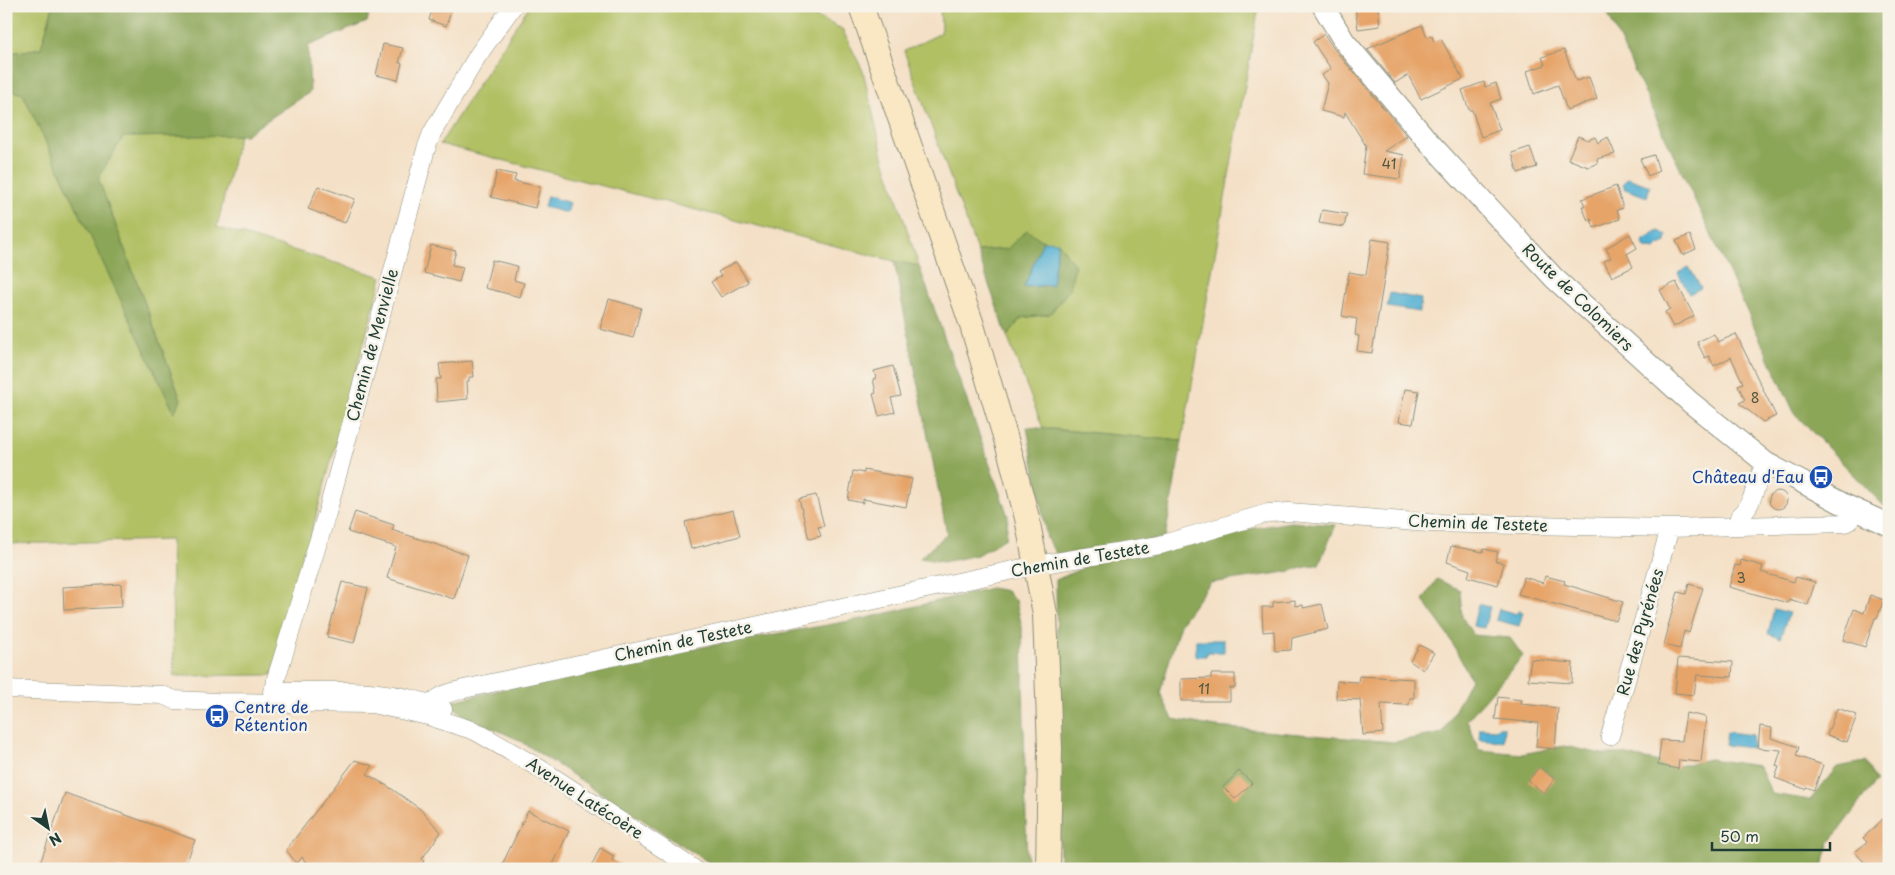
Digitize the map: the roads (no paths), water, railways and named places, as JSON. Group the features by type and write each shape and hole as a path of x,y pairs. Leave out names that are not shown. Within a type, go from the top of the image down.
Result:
{"main road":[{"path":"861,6 971,322 1010,453 1037,565 1045,614 1047,658 1050,749 1048,869"}],"street":[{"name":"Chemin de Menvielle","path":"274,697 276,679 327,513 426,149 432,133 478,55 513,6"},
{"name":"Route de Colomiers","path":"1323,6 1344,41 1426,139 1554,278 1690,402 1742,446 1766,463 1889,525"},
{"path":"1739,526 1739,517 1745,512 1766,463"},
{"name":"Chemin de Testete","path":"432,704 436,699 446,694 464,689 1037,565 1160,546 1268,513 1289,512 1429,523 1670,528 1845,523 1849,521 1857,510"},
{"name":"Rue des Pyrénées","path":"1610,736 1670,528"},
{"name":"Avenue Latécoère","path":"6,689 162,695 179,690 372,704 428,716 475,730"},
{"name":"Avenue Latécoère","path":"274,697 353,690 404,696 432,704 452,713 475,730 540,768 694,869"}],"water":[{"path":"1628,178 1650,186 1647,197 1625,189 1623,183"},
{"path":"547,196 570,203 567,213 544,207"},
{"path":"1659,231 1667,235 1666,242 1655,249 1645,248 1644,240"},
{"path":"1043,241 1058,242 1052,285 1024,287"},
{"path":"1689,267 1701,288 1689,294 1678,273"},
{"path":"1390,293 1421,299 1419,312 1387,307"},
{"path":"1478,604 1490,607 1484,628 1473,626"},
{"path":"1499,609 1517,614 1518,611 1523,612 1519,626 1496,620"},
{"path":"1774,609 1789,613 1780,638 1768,634"},
{"path":"1196,640 1224,640 1224,652 1207,652 1206,656 1196,656"},
{"path":"1504,727 1503,741 1479,739 1480,728 1496,729"},
{"path":"1727,732 1753,735 1752,748 1725,745"}],"place":[{"name":"Château d'Eau","path":"1821,477"},
{"name":"Centre de Rétention","path":"217,716"}]}
